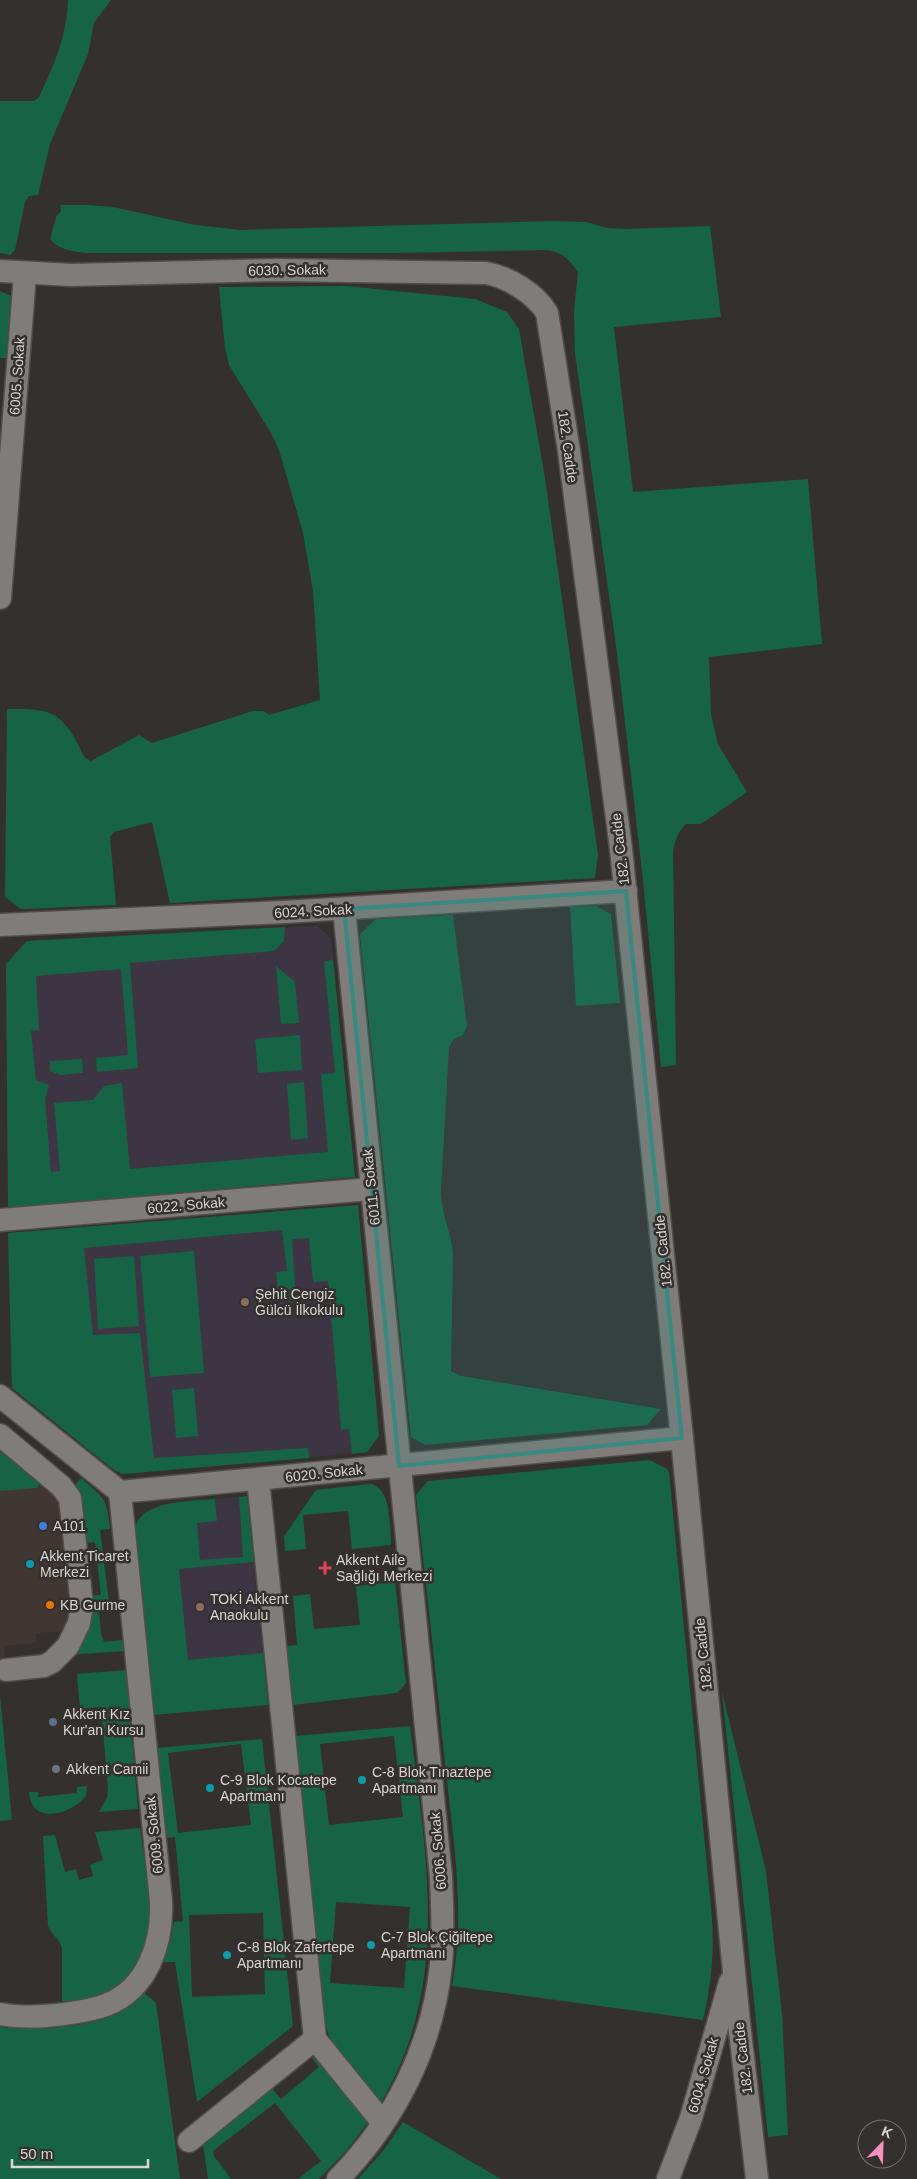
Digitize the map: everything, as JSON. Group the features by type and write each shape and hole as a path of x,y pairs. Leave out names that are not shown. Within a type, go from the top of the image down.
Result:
{"street":[{"name":"6030. Sokak","path":"0,271 25,274 81,275 347,269 486,273 506,279 536,299 547,313 550,326"},
{"name":"6005. Sokak","path":"0,598 25,274"},
{"name":"182. Cadde","path":"550,326 569,451 626,891 734,1970 757,2179"},
{"name":"6024. Sokak","path":"0,925 129,921 626,891"},
{"name":"6011. Sokak","path":"344,909 399,1466"},
{"name":"6022. Sokak","path":"0,1220 371,1189"},
{"path":"0,1396 120,1492"},
{"path":"0,1435 61,1486 70,1498 82,1605 82,1613 76,1630 68,1646 59,1656 44,1666 6,1670"},
{"name":"6020. Sokak","path":"120,1492 682,1438"},
{"name":"6006. Sokak","path":"338,2179 352,2165 383,2124 411,2074 425,2040 435,2006 443,1927 441,1877 399,1466"},
{"path":"258,1479 315,2040 383,2124"},
{"name":"6009. Sokak","path":"0,2014 18,2017 39,2017 91,2010 107,2005 126,1994 139,1980 151,1961 159,1939 162,1922 161,1901 120,1492"},
{"name":"6004. Sokak","path":"668,2179 691,2118 734,1970"},
{"path":"189,2141 315,2040"}],"highlighted area":[{"path":"626,891 682,1438 399,1466 344,909"}],"shaded area":[{"path":"317,926 331,938 355,1177 8,1208 6,964 23,944 27,941"},
{"path":"358,1205 379,1436 367,1452 123,1474 114,1470 12,1388 8,1233"},
{"name":"Akkent Ticaret Merkezi","path":"0,1450 61,1501 77,1630 36,1633 36,1643 4,1646 5,1660 0,1660"},
{"name":"TOKİ Akkent Anaokulu","path":"247,1496 268,1705 153,1715 135,1526 139,1518 161,1505"}],"green space":[{"path":"68,0 111,0 94,23 88,54 50,144 38,195 29,196 25,202 15,250 10,255 0,253 0,101 34,101 39,97 59,50 65,26"},
{"path":"60,205 113,207 195,225 241,230 552,221 586,222 607,228 626,229 710,226 721,317 614,327 633,492 808,479 822,644 709,657 711,715 718,744 747,792 700,824 686,824 679,833 675,844 673,852 676,1065 661,1067 643,880 617,653 575,353 574,311 578,272 566,258 548,250 398,253 85,253 62,248 50,239 56,217 61,211"},
{"path":"346,286 475,299 507,312 519,329 545,478 598,855 595,878 170,903 152,822 114,832 110,837 116,905 21,909 5,897 7,709 31,709 57,717 71,732 84,756 91,761 139,735 152,743 253,711 264,711 269,715 320,700 313,591 303,533 279,450 271,433 229,365 225,348 219,287"},
{"path":"0,291 11,296 6,358 0,358"},
{"path":"596,906 611,914 620,1003 576,1006 570,907"},
{"path":"453,915 467,1026 463,1035 454,1039 449,1047 441,1191 441,1199 453,1253 451,1371 461,1376 661,1409 647,1425 425,1445 411,1437 360,934 376,919"},
{"path":"285,927 284,941 274,951 130,963 138,1068 97,1072 96,1058 128,1055 121,969 36,976 39,1030 31,1031 36,1080 49,1085 45,1099 51,1172 60,1171 54,1103 93,1100 104,1086 122,1083 130,1169 328,1152 321,1074 335,1073 324,961 333,960 355,1177 8,1208 6,964 27,941"},
{"path":"276,966 295,982 299,1023 281,1024"},
{"path":"300,1035 302,1070 258,1073 255,1039"},
{"path":"82,1059 83,1073 60,1075 50,1071 50,1061"},
{"path":"304,1082 308,1138 291,1140 287,1084"},
{"path":"358,1205 379,1436 367,1452 352,1454 349,1429 341,1430 328,1281 313,1282 309,1238 292,1239 296,1300 279,1300 276,1272 287,1271 282,1230 84,1248 93,1335 140,1333 154,1458 308,1448 309,1458 123,1474 114,1470 12,1388 8,1233"},
{"path":"194,1251 204,1373 150,1377 140,1256"},
{"path":"134,1256 139,1326 98,1329 94,1259"},
{"path":"194,1388 198,1436 176,1438 172,1390"},
{"path":"0,1450 40,1484 37,1488 0,1491"},
{"path":"650,1460 669,1472 711,1908 712,1964 703,2020 452,1986 458,1931 457,1875 416,1495 428,1481"},
{"path":"81,1478 103,1499 109,1519 110,1529 100,1530 110,1610 99,1612 101,1634 104,1642 123,1640 124,1651 68,1655 89,1596 101,1595 95,1542 84,1543 74,1486"},
{"path":"370,1484 377,1487 386,1500 390,1519 391,1545 352,1549 348,1511 303,1515 306,1549 285,1551 284,1536 316,1490"},
{"name":"TOKİ Akkent Anaokulu","path":"247,1496 254,1562 179,1569 188,1660 263,1653 268,1705 153,1715 135,1531 138,1521 145,1513 167,1504 215,1499 217,1521 197,1523 200,1560 243,1557 239,1497"},
{"path":"395,1582 406,1683 397,1693 292,1705 286,1646 297,1645 293,1596 310,1594 314,1629 360,1625 356,1586"},
{"path":"126,1670 138,1809 99,1812 107,1797 108,1788 101,1707 80,1709 77,1674"},
{"path":"722,1692 766,1871 782,2014 788,2135 768,2137"},
{"path":"0,1695 12,1820 0,1821"},
{"path":"410,1726 427,1871 428,1919 425,1966 417,2012 403,2058 380,2104 332,2043 325,2024 295,1736","holes":["394,1736 403,1817 329,1825 320,1744","336,1902 410,1907 404,1988 330,1983"]},
{"path":"262,1739 293,2026 197,2102 175,1962 163,1962 170,1943 174,1922 183,1921 175,1837 166,1838 156,1748","holes":["241,1744 251,1825 178,1833 168,1753","263,1913 265,1994 192,1997 189,1915"]},
{"path":"87,1786 86,1796 79,1803 62,1812 53,1814 37,1810 32,1803 29,1792 38,1792 38,1797 77,1793 77,1787"},
{"path":"140,1828 149,1901 149,1919 141,1954 127,1976 110,1991 80,2000 62,2002 62,1948 48,1926 43,1836 55,1835 65,1872 76,1869 79,1880 93,1876 90,1865 103,1860 95,1832"},
{"path":"144,1993 156,2003 180,2179 0,2179 0,2027 26,2029 55,2028 97,2021 119,2012"},
{"path":"314,2056 369,2121 347,2150 319,2179 298,2179 321,2161 275,2103 213,2151 214,2156 231,2179 208,2179 203,2144 272,2088 281,2099 319,2067 312,2058"},
{"path":"403,2122 501,2179 358,2179 383,2151"}],"place":[{"name":"Şehit Cengiz Gülcü İlkokulu","path":"245,1302"},
{"name":"A101","path":"43,1526"},
{"name":"Akkent Ticaret Merkezi","path":"30,1564"},
{"name":"Akkent Aile Sağlığı Merkezi","path":"325,1568"},
{"name":"KB Gurme","path":"50,1605"},
{"name":"TOKİ Akkent Anaokulu","path":"200,1607"},
{"name":"Akkent Kız Kur'an Kursu","path":"53,1722"},
{"name":"Akkent Camii","path":"56,1769"},
{"name":"C-8 Blok Tınaztepe Apartmanı","path":"362,1780"},
{"name":"C-9 Blok Kocatepe Apartmanı","path":"210,1788"},
{"name":"C-7 Blok Çiğiltepe Apartmanı","path":"371,1945"},
{"name":"C-8 Blok Zafertepe Apartmanı","path":"227,1955"}]}
